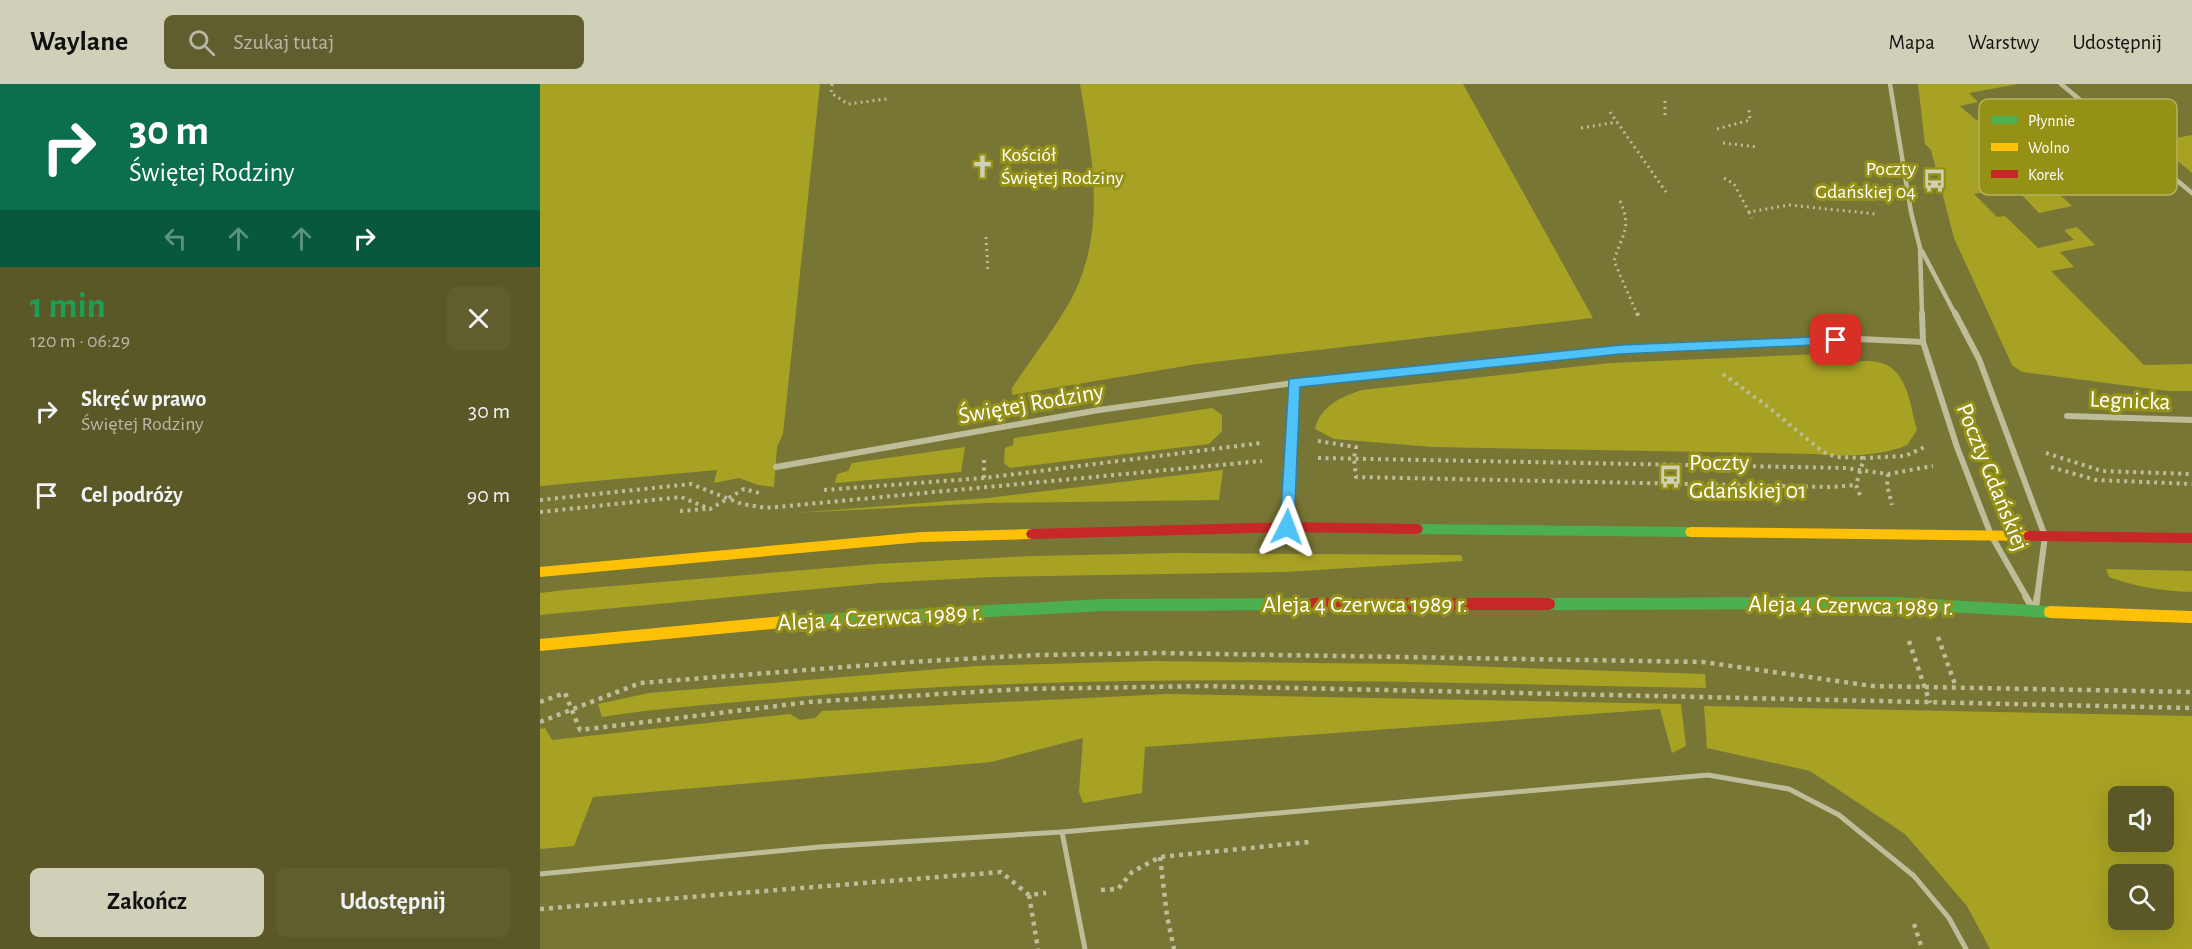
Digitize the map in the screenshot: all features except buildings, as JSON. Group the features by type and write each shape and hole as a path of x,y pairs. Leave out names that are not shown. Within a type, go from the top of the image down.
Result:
{"main road":[{"path":"540,572 921,537 1287,527 2192,538"},
{"name":"Aleja 4 Czerwca 1989 r.","path":"540,645 791,621 1104,605 1927,605 2035,612 2192,617"}],"street":[{"name":"Poczty Gdańskiej","path":"1890,84 1909,200 1920,248 1923,342 1957,447 1991,535 2035,612"},
{"path":"2061,84 2079,99"},
{"path":"2177,181 2192,193"},
{"name":"Poczty Gdańskiej","path":"1920,248 1979,359 2045,536 2035,612"},
{"name":"Świętej Rodziny","path":"776,467 1109,408 1294,383 1680,345 1858,339 1923,342"},
{"path":"1287,527 1294,383"},
{"name":"Legnicka","path":"2067,416 2192,420"}],"lane":[{"path":"540,874 819,847 1062,832 1708,775 1789,789 1839,815 1914,876 1948,918 1966,949"},
{"path":"1062,832 1085,949"}],"path":[{"path":"832,84 831,93 848,104 887,99"},
{"path":"1665,101 1665,118"},
{"path":"1717,129 1750,120 1749,110"},
{"path":"1610,112 1666,192"},
{"path":"1581,128 1617,122"},
{"path":"1723,142 1758,147"},
{"path":"1724,178 1734,184 1752,218"},
{"path":"1620,201 1629,223 1614,261 1636,312"},
{"path":"1749,212 1789,205 1876,214"},
{"path":"986,237 988,272"},
{"path":"1680,345 1738,384 1823,452 1836,457 1905,456 1920,450 1922,446 1933,446"},
{"path":"1315,441 1356,447 1354,458 1356,477 1832,487 1856,485"},
{"path":"815,491 984,478 1261,443"},
{"path":"2037,451 2102,471 2192,474"},
{"path":"1315,458 1861,470 1888,474 1940,465"},
{"path":"1860,495 1856,485 1864,458"},
{"path":"540,500 691,484 728,499 766,508 1264,460"},
{"path":"2047,466 2096,480 2192,484"},
{"path":"1888,474 1889,497 1902,534"},
{"path":"680,511 710,509 744,489 765,495"},
{"path":"540,512 681,497 710,509"},
{"path":"1927,605 1956,687"},
{"path":"1909,641 1930,703"},
{"path":"540,722 640,683 909,662 1038,655 1159,653 1703,662 1872,686 1924,685 2192,692"},
{"path":"540,702 565,693 580,730 809,702 1022,689 1205,686 2192,708"},
{"path":"1029,895 1075,890 1118,890 1132,872 1161,857 1315,841"},
{"path":"1161,857 1167,916 1174,949"},
{"path":"540,909 1001,872 1029,895 1038,949"},
{"path":"1907,916 1915,924 1922,949"}],"shaded area":[{"path":"540,84 820,84 783,434 777,447 774,487 758,485 739,478 714,483 717,470 540,486"},
{"path":"1080,84 1463,84 1593,318 1197,364 1012,395 1012,388 1052,331 1073,296 1084,270 1090,244 1094,191 1089,138"},
{"path":"1918,84 2018,84 1969,93 1978,102 1960,106 1976,120 1979,119 1979,193 1974,194 1997,217 2005,216 2038,248 2074,240 2064,230 2077,227 2095,245 2060,252 2074,267 2051,271 2144,365 2192,364 2192,391 2168,391 2022,372 2012,365 1954,238 1931,150 1925,144"},
{"path":"2192,135 2192,173 2177,160 2177,138"},
{"path":"2022,195 2060,195 2072,206 2039,213"},
{"path":"1845,353 1848,362 1866,361 1887,365 1901,379 1917,430 1907,445 1886,451 1849,455 1433,447 1334,439 1315,429 1327,408 1339,399 1362,390 1610,363"},
{"path":"1212,408 1222,415 1222,431 1209,444 1010,468 1004,463 1005,448 1013,445 1014,438"},
{"path":"965,447 961,472 835,483 837,474 848,471 852,463"},
{"path":"1223,470 1219,500 987,503 795,513 987,498"},
{"path":"1177,553 1461,555 1463,561 1285,572 992,577 880,583 540,615 540,593 565,590 877,564 1032,556"},
{"path":"2106,569 2192,571 2192,592 2139,586 2109,577"},
{"path":"1153,661 1406,664 1705,674 1706,688 1356,681 1123,681 890,690 688,706 602,717 598,704 649,693 975,666"},
{"path":"1167,694 1681,704 1686,746 1672,753 1660,709 1145,747 1142,793 1083,803 1079,792 1083,738 991,762 593,797 574,846 540,849 540,729 545,728 552,740 790,714 800,720 815,718 822,711"},
{"path":"1704,706 2192,716 2192,949 1990,949 1967,906 1905,834 1810,771 1707,748"}],"traffic: fast":[{"path":"1417,529 1691,532"},
{"path":"1549,604 1896,603 2050,612"},
{"path":"783,622 1104,605 1312,604"}],"traffic: slow":[{"path":"1691,532 2029,536"},
{"path":"540,572 921,537 1032,534"},
{"path":"2050,612 2192,617"},
{"path":"540,645 783,622"}],"traffic: jam":[{"path":"1032,534 1287,527 1417,529"},
{"path":"2029,536 2192,538"},
{"path":"1312,604 1549,604"}],"place":[{"name":"Kościół Świętej Rodziny","path":"983,166"},
{"name":"Poczty Gdańskiej 04","path":"1934,180"},
{"name":"Poczty Gdańskiej 01","path":"1671,476"}],"route":[{"path":"1287,527 1294,383 1621,349 1836,340"}]}
